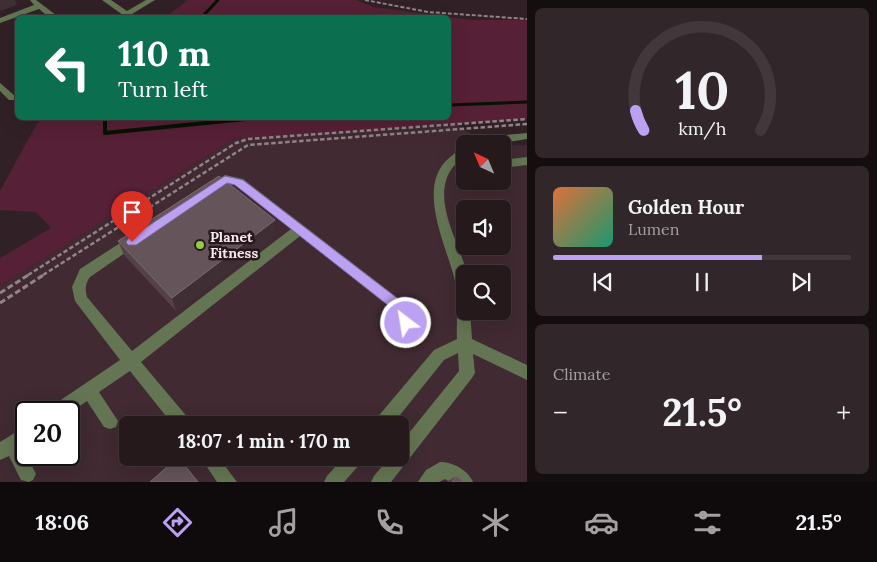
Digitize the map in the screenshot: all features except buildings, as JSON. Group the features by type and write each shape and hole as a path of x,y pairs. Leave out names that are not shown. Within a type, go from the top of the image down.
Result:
{"street":[{"path":"31,0 52,15"},
{"path":"106,0 128,15"},
{"path":"131,15 151,0"},
{"path":"16,15 39,6"},
{"path":"0,21 15,15"},
{"path":"0,86 15,98"},
{"path":"511,138 527,136"},
{"path":"409,446 467,373 463,288 439,208 438,194 441,178 449,164 456,158"},
{"path":"511,163 527,161"},
{"path":"176,416 82,301 78,289 79,280 85,273 225,179 239,182 402,309 406,316 406,323 402,328"},
{"path":"75,401 131,361 272,253 300,229"},
{"path":"465,343 527,373"},
{"path":"389,416 439,355 465,343"},
{"path":"90,391 110,421"},
{"path":"6,448 27,474"},
{"path":"215,466 228,482"},
{"path":"333,482 347,466"},
{"path":"380,482 393,466"},
{"path":"428,482 436,472 447,471 464,482"}],"path":[{"path":"365,0 428,12 527,19"},
{"path":"0,292 236,144 248,139 527,119"}],"shaded area":[{"path":"188,0 356,0 373,7 434,15 169,15"},
{"path":"451,17 472,20 527,20 527,119 234,139 0,286 0,258 51,228 36,212 0,210 0,191 39,120 451,120"},
{"path":"455,124 473,135 456,135 456,190 511,190 511,146 527,145 527,482 0,482 0,286 234,139"}],"waterway":[{"path":"204,15 218,0"},
{"path":"451,105 527,102"},
{"path":"105,120 105,133 236,120"}],"place":[{"name":"Planet Fitness","path":"200,245"}],"route":[{"path":"132,242 225,179 239,182 402,309 406,316 406,323"}]}
